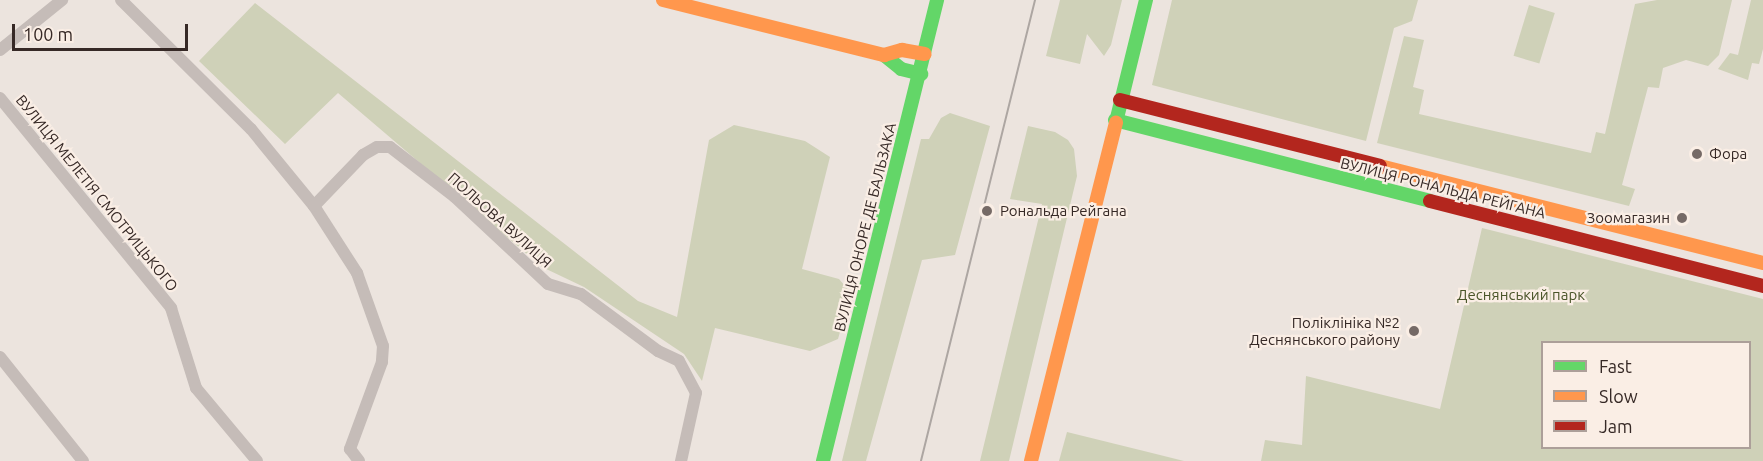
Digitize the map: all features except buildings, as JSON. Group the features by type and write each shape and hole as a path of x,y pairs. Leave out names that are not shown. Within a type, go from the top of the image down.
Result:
{"main road":[{"path":"663,0 884,55 901,69 921,74"},
{"name":"ВУЛИЦЯ ОНОРЕ ДЕ БАЛЬЗАКА","path":"824,461 921,74 937,0"},
{"path":"1031,461 1146,0"},
{"path":"884,55 902,50 925,54"},
{"name":"ВУЛИЦЯ РОНАЛЬДА РЕЙГАНА","path":"1120,100 1763,263"},
{"name":"ВУЛИЦЯ РОНАЛЬДА РЕЙГАНА","path":"1115,120 1763,286"}],"street":[{"path":"0,50 62,0"},
{"path":"121,0 251,129 314,206 365,289 383,346 382,362 351,449 359,461"},
{"name":"ВУЛИЦЯ МЕЛЕТІЯ СМОТРИЦЬКОГО","path":"0,98 171,309 196,388 257,461"},
{"name":"ПОЛЬОВА ВУЛИЦЯ","path":"314,206 363,155 377,147 390,147 455,197 548,284 581,294 658,351 679,361 696,393 681,461"},
{"path":"0,357 83,461"}],"green space":[{"path":"1060,0 1122,0 1111,45 1104,56 1087,34 1080,64 1046,56"},
{"path":"1172,0 1418,0 1412,21 1394,28 1366,141 1152,85"},
{"path":"1657,0 1732,0 1719,55 1708,66 1686,60 1663,68 1659,88 1648,87 1622,185 1635,189 1629,206 1377,143 1404,36 1424,40 1413,87 1424,90 1419,114 1591,153 1596,132 1605,134 1635,4"},
{"path":"1751,0 1763,0 1763,49 1759,64 1752,63 1748,80 1718,69 1730,53 1738,55"},
{"path":"255,3 638,301 677,317 709,140 734,125 805,141 830,157 802,269 839,279 851,293 838,339 810,351 715,328 702,381 684,354 584,287 542,267 338,93 285,144 199,61"},
{"path":"1529,5 1555,13 1539,64 1514,56"},
{"path":"950,113 990,126 955,255 922,260 866,461 842,461 921,139 929,139 941,118"},
{"path":"1028,126 1055,132 1068,140 1074,149 1077,176 1009,461 980,461 1042,204 1010,199"},
{"name":"Деснянський парк","path":"1482,228 1763,299 1763,461 1261,461 1265,440 1302,445 1306,376 1440,409"},
{"path":"1067,432 1152,453 1184,461 1059,461"}],"tram line":[{"path":"921,461 1035,0"}],"traffic: fast":[{"path":"823,461 937,0"},
{"path":"1116,122 1146,0"},
{"path":"884,55 901,69 921,74"},
{"path":"1115,120 1430,201"}],"traffic: slow":[{"path":"663,0 884,55 902,50 925,54"},
{"path":"1031,461 1116,122"},
{"path":"1380,166 1763,263"}],"traffic: jam":[{"path":"1120,100 1380,166"},
{"path":"1430,201 1763,286"}],"place":[{"name":"Фора","path":"1697,154"},
{"name":"Рональда Рейгана","path":"987,211"},
{"name":"Зоомагазин","path":"1682,218"},
{"name":"Поліклініка №2 Деснянського району","path":"1414,331"}]}
